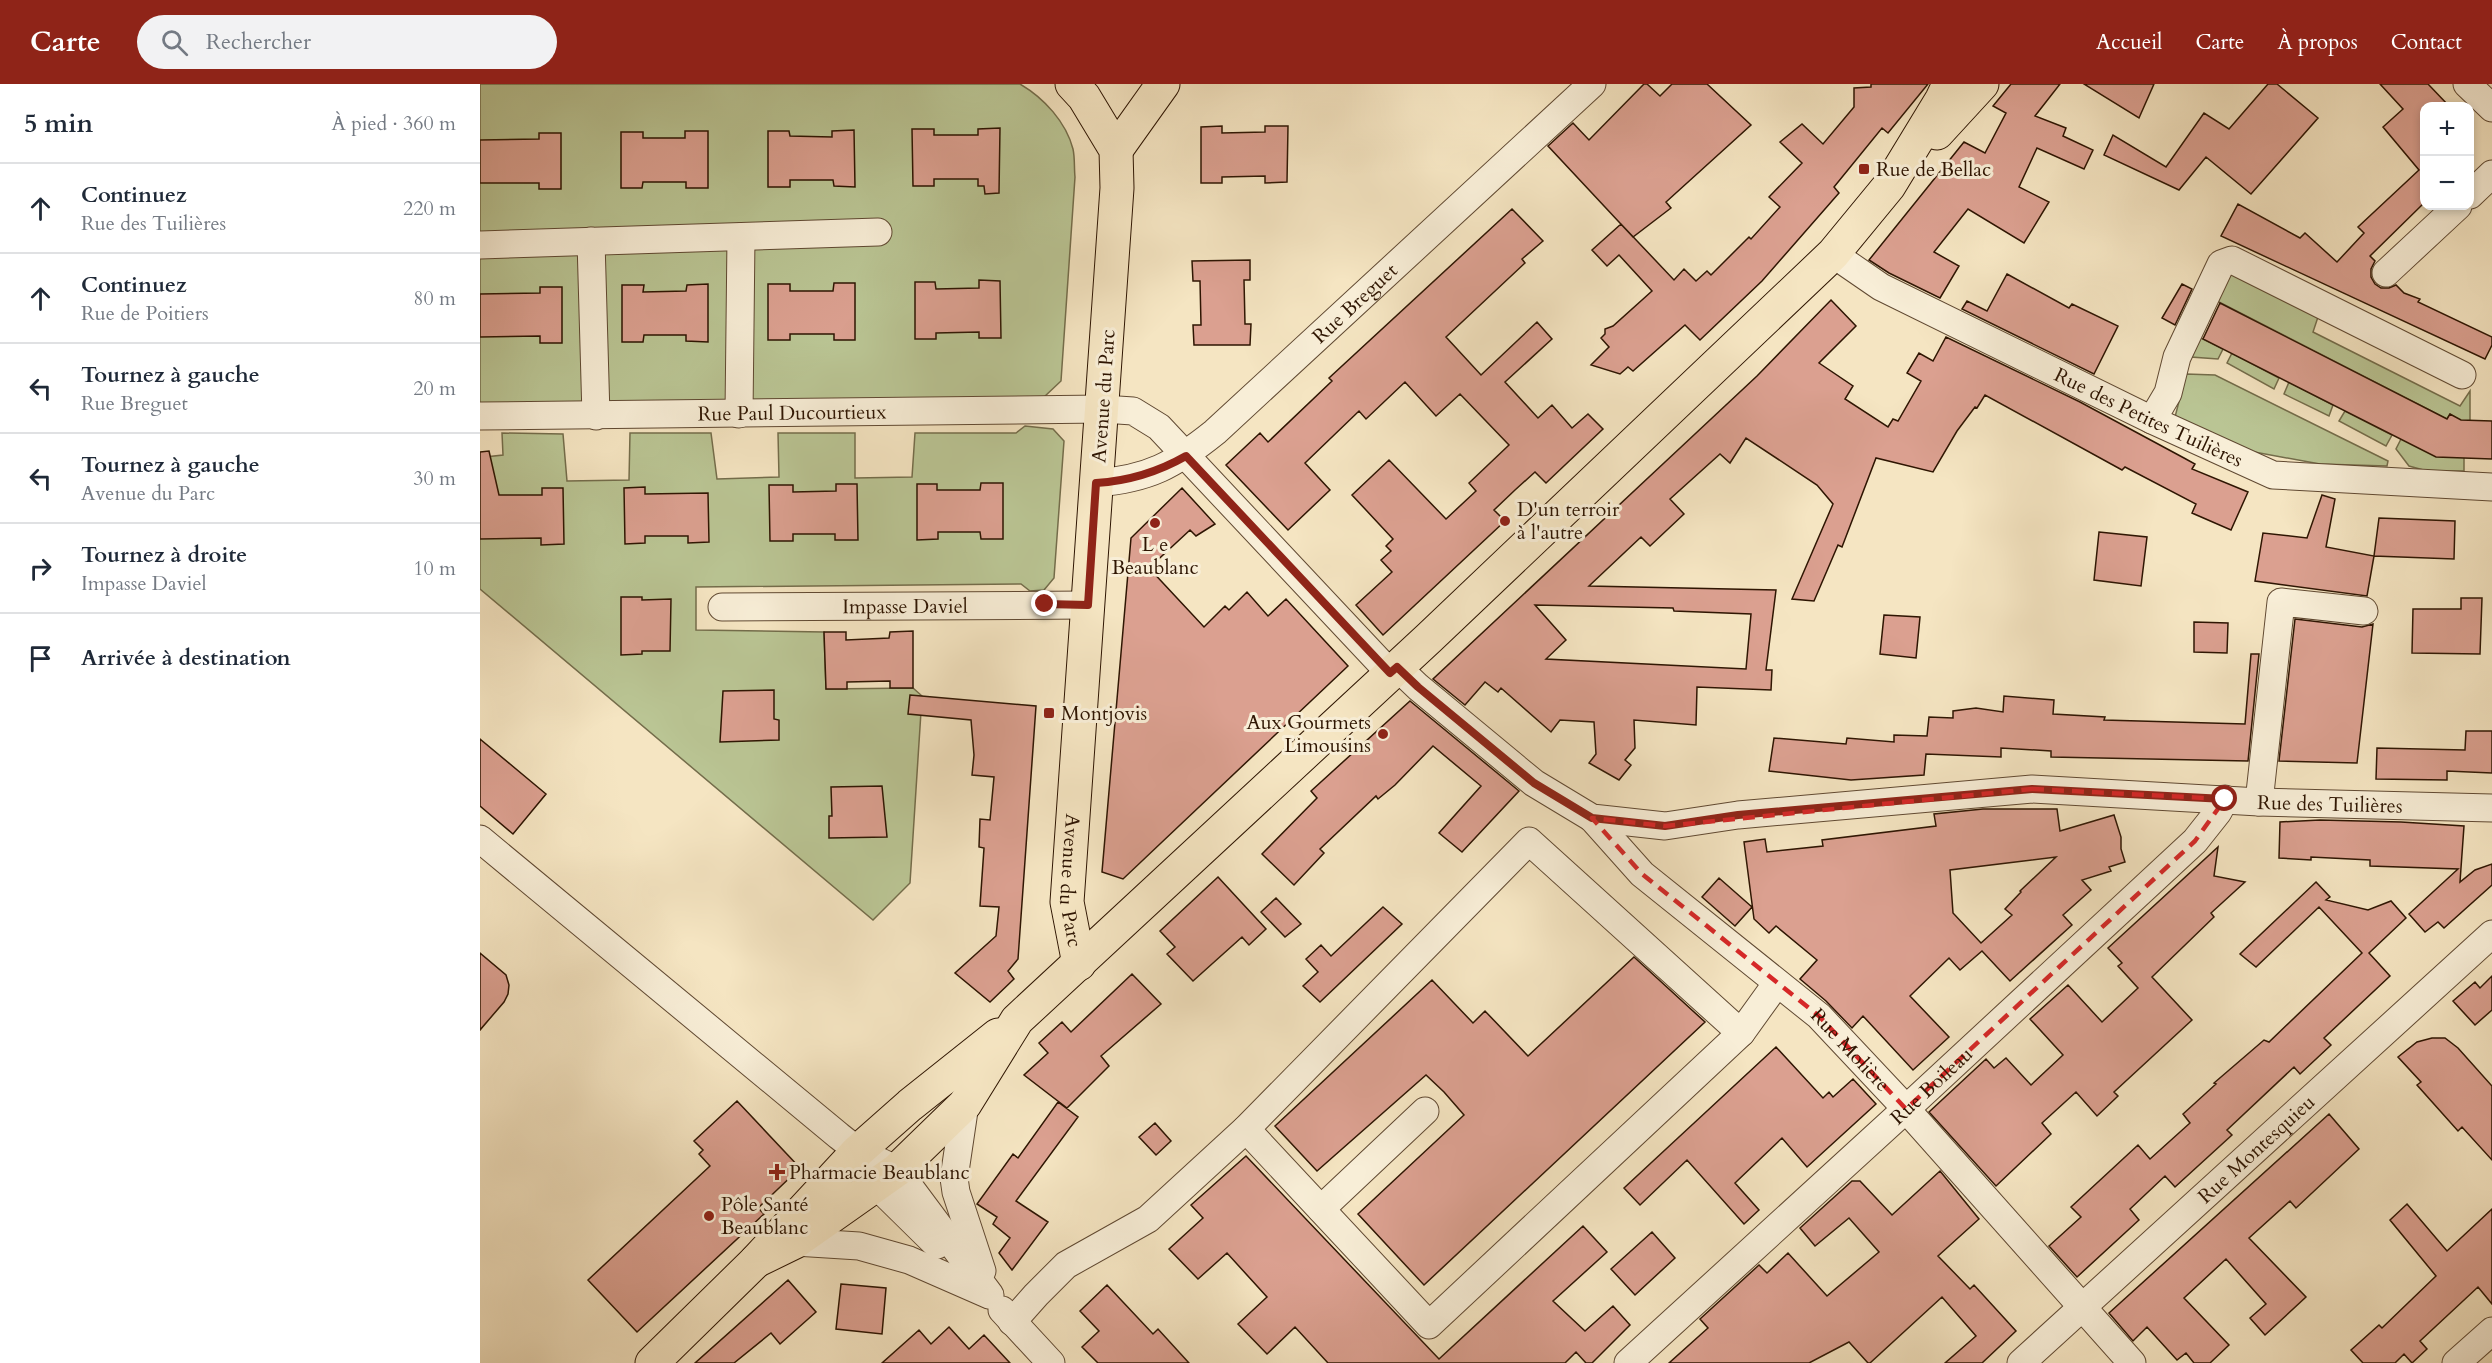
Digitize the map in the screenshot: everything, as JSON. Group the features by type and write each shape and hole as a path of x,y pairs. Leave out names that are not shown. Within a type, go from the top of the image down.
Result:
{"main road":[{"name":"Avenue du Parc","path":"1072,84 1084,97 1116,150 1117,188 1067,902 1079,964"},
{"path":"1116,150 1163,84"},
{"path":"1899,170 1949,84"},
{"path":"660,1360 858,1151 910,1105 1017,1020 1079,964 1394,670 1833,254 1899,170 1982,84"},
{"path":"756,1261 795,1242 887,1178 965,1104 1017,1020"}],"street":[{"name":"Rue Breguet","path":"1096,483 1121,481 1160,471 1186,456 1215,432 1592,84"},
{"path":"2467,84 2492,108"},
{"path":"2474,190 2492,174"},
{"path":"2386,273 2454,210"},
{"path":"480,245 878,232"},
{"path":"739,414 741,237"},
{"path":"591,241 596,416"},
{"name":"Rue des Petites Tuilières","path":"1833,254 1881,287 2152,420 2273,475 2492,487"},
{"path":"2152,420 2168,393 2177,357 2221,264 2232,260 2462,375"},
{"name":"Rue Paul Ducourtieux","path":"480,416 1103,409 1133,411 1159,427 1186,456"},
{"name":"Rue des Tuilières","path":"1186,456 1394,670 1418,687 1534,783 1592,818 1665,826 1738,815 2032,789 2259,802 2492,808"},
{"path":"2259,802 2281,602 2364,611"},
{"name":"Impasse Daviel","path":"722,607 1088,605"},
{"name":"Rue Boileau","path":"1628,1363 2195,841 2218,812 2225,799"},
{"name":"Rue Molière","path":"1592,818 1642,874 1819,1016 1906,1109 2132,1363"},
{"path":"480,839 858,1151 887,1178 1012,1322 1051,1363"},
{"path":"1012,1322 1066,1265 1148,1219 1246,1129 1529,841 1741,1033"},
{"name":"Rue Montesquieu","path":"2021,1363 2492,934"},
{"path":"1246,1129 1429,1325 1741,1033 1777,983"},
{"path":"965,1104 954,1178 956,1192 990,1296"},
{"path":"1321,1209 1425,1111"},
{"path":"795,1242 859,1246 909,1260 990,1296"},
{"path":"2456,1363 2492,1331"}],"highlighted area":[{"path":"2032,789 2225,799 2195,841 1906,1109 1819,1016 1642,874 1592,818 1665,826"}],"green space":[{"path":"480,84 1020,84 1037,96 1053,112 1065,129 1074,152 1075,177 1061,381 1044,397 480,404"},
{"path":"2231,274 2318,317 2313,332 2460,406 2470,391 2470,421 2464,471 2427,471 2409,466 2396,449 2401,439 2455,417 2450,414 2447,419 2217,301"},
{"path":"2199,337 2223,349 2218,359 2191,357"},
{"path":"2232,353 2279,378 2274,389 2227,363"},
{"path":"2186,374 2215,375 2388,461 2387,466 2320,464 2249,451 2175,417"},
{"path":"2289,382 2333,405 2329,416 2284,394"},
{"path":"2345,411 2392,435 2386,446 2339,421"},
{"path":"1025,426 1053,429 1064,441 1054,578 1044,590 1030,591 1021,584 696,587 696,630 824,632 826,689 913,688 922,696 910,883 873,920 480,589 480,480 485,457 503,455 502,433 563,434 567,481 629,480 630,433 711,433 717,479 779,477 778,433 855,433 855,478 912,477 915,433 1016,433"}],"building":[{"path":"1644,84 1660,96 1672,84 1707,84 1751,125 1666,202 1671,208 1633,237 1548,146 1573,123 1589,140"},
{"path":"1871,84 1928,84 1888,133 1882,128 1834,187 1839,193 1762,281 1700,340 1685,325 1633,371 1628,367 1620,374 1591,365 1609,347 1601,338 1605,334 1605,329 1613,326 1652,291 1619,255 1607,266 1592,250 1621,224 1674,280 1684,269 1696,281 1707,271 1711,275 1749,237 1751,239 1780,207 1769,197 1802,163 1780,142 1802,124 1823,144 1854,107 1854,88 1871,87"},
{"path":"2011,84 2060,84 2035,116 2066,128 2063,136 2093,150 2084,169 2037,148 2019,187 2049,202 2024,243 1968,209 1934,252 1959,266 1940,298 1889,273 1869,260 1964,142 1985,153 2006,113 1993,106"},
{"path":"2084,84 2154,84 2139,118"},
{"path":"2268,84 2277,84 2318,118 2251,194 2206,157 2179,190 2104,155 2113,135 2166,167 2204,113 2229,129"},
{"path":"2380,84 2428,84 2445,102 2420,102 2420,207 2370,256 2375,261 2371,269 2371,277 2381,288 2396,285 2404,293 2420,299 2418,302 2492,337 2492,345 2485,359 2221,236 2238,204 2300,238 2305,233 2337,262 2364,233 2358,227 2419,170 2383,127 2403,109"},
{"path":"1222,126 1222,133 1265,132 1265,126 1288,126 1287,182 1265,183 1265,176 1222,177 1222,183 1201,183 1201,127"},
{"path":"1000,128 999,193 985,194 984,186 978,186 978,179 934,179 934,186 913,186 912,129 934,129 934,135 978,135 978,129"},
{"path":"854,130 855,187 834,186 833,180 790,180 790,187 768,187 768,131 789,131 790,136 832,137 832,131"},
{"path":"685,131 708,131 708,188 686,188 686,182 643,182 642,188 621,188 621,132 643,132 643,138 685,138"},
{"path":"539,133 561,133 561,189 539,189 539,183 480,183 480,140 539,139"},
{"path":"1512,209 1543,241 1522,259 1525,263 1446,337 1481,375 1537,322 1552,339 1505,382 1538,418 1552,405 1572,428 1588,414 1603,429 1546,483 1535,472 1515,490 1494,510 1505,521 1383,635 1356,605 1392,572 1381,560 1391,551 1386,546 1393,539 1352,495 1389,460 1446,519 1476,491 1469,483 1509,445 1460,394 1436,416 1405,382 1366,419 1359,411 1305,463 1330,490 1288,530 1226,465 1260,433 1268,442 1332,381 1329,378"},
{"path":"1250,260 1250,280 1244,280 1245,324 1251,324 1250,345 1194,345 1193,325 1201,325 1200,281 1193,281 1192,261"},
{"path":"2007,274 2069,308 2072,304 2118,326 2094,374 1962,309 1967,301 1987,311"},
{"path":"979,280 1000,281 1001,338 979,338 979,332 936,333 936,339 915,339 915,282 935,282 936,289 979,288"},
{"path":"834,283 855,283 855,340 834,340 834,334 790,334 790,340 768,340 768,284 790,284 790,291 833,291"},
{"path":"708,284 708,342 686,341 686,335 644,335 643,342 622,342 622,285 644,285 643,292 686,291 687,285"},
{"path":"2182,284 2192,289 2175,325 2162,318"},
{"path":"540,287 562,287 562,343 540,343 540,336 480,337 480,294 540,293"},
{"path":"1831,300 1856,326 1819,363 1853,386 1845,399 1888,427 1893,419 1898,421 1921,381 1907,373 1919,353 1933,361 1946,337 2080,402 2195,464 2192,469 2248,492 2231,530 2192,513 2196,504 2125,467 2122,470 1985,395 1957,431 1933,472 1876,458 1842,547 1838,545 1814,601 1792,599 1833,504 1817,485 1746,438 1730,463 1720,454 1670,499 1684,514 1650,546 1641,537 1589,586 1776,590 1766,670 1772,670 1771,690 1697,687 1696,725 1634,720 1635,748 1625,760 1631,765 1619,780 1589,763 1596,754 1594,722 1560,720 1551,732 1501,688 1498,692 1485,682 1465,705 1433,679 1757,376","holes":["1535,605 1673,608 1674,611 1751,614 1746,669 1546,659 1566,640"]},
{"path":"2220,303 2447,419 2450,414 2461,420 2492,421 2492,459 2436,457 2203,339"},
{"path":"489,451 499,495 542,495 542,488 563,488 564,544 541,545 541,538 480,539 480,452"},
{"path":"981,483 1003,483 1003,539 981,539 980,532 938,532 938,539 917,540 917,484 937,484 937,490 980,490"},
{"path":"836,484 857,484 858,540 835,540 835,534 793,534 793,541 770,541 769,485 793,485 793,492 836,491"},
{"path":"645,487 645,494 708,493 709,542 688,543 688,536 645,536 645,543 625,544 624,488"},
{"path":"1182,488 1215,524 1196,536 1190,530 1149,568 1204,627 1225,606 1229,610 1247,592 1268,616 1286,599 1348,666 1123,879 1102,872 1131,538"},
{"path":"2322,495 2335,499 2326,547 2374,556 2367,596 2255,581 2263,533 2307,538"},
{"path":"2379,518 2455,521 2454,559 2374,556"},
{"path":"2099,532 2147,537 2141,586 2094,580"},
{"path":"621,597 642,597 642,600 671,599 670,651 642,651 642,654 621,655"},
{"path":"2461,598 2482,598 2480,654 2412,653 2413,609 2461,609"},
{"path":"1884,615 1920,617 1916,658 1880,654"},
{"path":"2295,619 2362,627 2373,624 2357,763 2279,761"},
{"path":"2194,622 2228,623 2227,653 2194,652"},
{"path":"913,631 913,688 890,688 890,681 847,682 847,689 826,689 824,632 846,632 846,640 889,638 890,632"},
{"path":"2251,654 2259,654 2248,761 2051,757 2051,751 2001,748 2001,757 1926,754 1924,775 1851,780 1769,771 1774,738 1846,744 1847,738 1894,742 1894,735 1927,736 1929,717 1953,718 1953,711 1976,708 2003,712 2004,696 2054,700 2053,714 2105,717 2104,720 2245,724"},
{"path":"774,690 774,719 779,720 779,740 720,742 723,691"},
{"path":"910,695 1036,706 1018,959 1008,971 1014,979 990,1002 955,973 996,936 999,907 980,906 984,848 979,847 980,819 990,820 994,777 972,775 974,755 971,720 908,714"},
{"path":"1410,701 1519,791 1462,852 1439,833 1481,786 1433,746 1395,785 1378,799 1376,796 1320,849 1324,853 1294,885 1262,854 1317,798 1311,791"},
{"path":"2466,731 2492,731 2492,773 2447,771 2447,780 2376,779 2377,748 2465,750"},
{"path":"480,739 546,794 513,834 480,806"},
{"path":"882,786 887,837 829,838 829,816 832,816 831,787"},
{"path":"1983,809 2057,809 2060,831 2114,815 2121,837 2121,849 2125,862 2109,867 2111,871 2082,880 2091,890 2063,915 2072,925 2010,981 1982,951 1960,970 1949,958 1910,996 1949,1037 1913,1070 1863,1016 1852,1028 1826,1001 1800,979 1817,960 1776,926 1769,933 1754,919 1744,842 1765,839 1767,852 1823,846 1822,840 1936,826 1934,814","holes":["2056,857 2020,891 2005,909 2012,915 1981,943 1953,913 1950,870"]},
{"path":"2320,820 2464,826 2460,882 2475,870 2492,864 2492,885 2444,928 2438,922 2425,932 2409,914 2458,869 2370,866 2370,860 2279,858 2280,822"},
{"path":"2218,847 2214,876 2245,882 2211,913 2214,917 2152,977 2192,1020 2114,1092 2118,1096 2097,1116 2076,1092 2042,1123 2051,1134 1996,1186 1929,1112 1986,1059 1994,1068 2006,1058 2031,1085 2063,1055 2030,1019 2068,985 2102,1022 2138,988 2118,966 2122,963 2108,948"},
{"path":"1218,877 1266,929 1249,945 1242,937 1193,981 1167,954 1175,947 1160,931"},
{"path":"1719,878 1752,907 1735,926 1702,897"},
{"path":"2316,882 2330,897 2326,900 2368,910 2391,901 2406,918 2369,953 2390,976 2324,1038 2331,1045 2300,1074 2294,1067 2227,1130 2232,1135 2175,1187 2165,1176 2130,1209 2139,1220 2077,1277 2049,1246 2081,1217 2071,1207 2138,1145 2150,1159 2190,1123 2183,1114 2216,1084 2214,1083 2264,1040 2269,1042 2362,953 2319,907 2256,967 2240,954"},
{"path":"1276,898 1301,924 1285,937 1261,912"},
{"path":"1383,907 1402,924 1320,1002 1303,986 1318,972 1306,959 1321,945 1331,956"},
{"path":"480,953 506,975 509,985 504,1002 480,1030"},
{"path":"1634,957 1705,1022 1424,1285 1358,1214 1464,1115 1444,1092 1426,1075 1317,1171 1275,1126 1432,980 1473,1023 1485,1011 1528,1056"},
{"path":"1132,974 1161,1004 1101,1056 1109,1066 1067,1108 1024,1075 1048,1053 1039,1043 1062,1022 1071,1032"},
{"path":"2492,976 2492,1010 2475,1025 2453,1001 2475,982 2480,988"},
{"path":"2432,1038 2445,1038 2458,1048 2492,1086 2492,1160 2462,1127 2458,1131 2417,1085 2421,1082 2398,1057 2417,1042"},
{"path":"1776,1047 1823,1098 1829,1092 1833,1097 1853,1079 1876,1104 1807,1167 1782,1138 1735,1183 1759,1210 1744,1224 1687,1160 1640,1205 1624,1188"},
{"name":"Pôle Santé Beaublanc","path":"737,1101 800,1168 758,1208 764,1214 637,1332 588,1280 710,1166 699,1154 703,1150 694,1141"},
{"path":"1058,1102 1078,1117 1016,1201 1048,1222 1012,1270 999,1253 1010,1238 993,1224 997,1217 977,1204 1013,1154 1018,1158"},
{"path":"2329,1114 2359,1149 2296,1208 2290,1201 2249,1238 2306,1297 2265,1335 2250,1318 2266,1304 2226,1259 2184,1298 2229,1345 2210,1363 2194,1363 2186,1353 2177,1360 2147,1327 2133,1341 2109,1313"},
{"path":"1155,1123 1171,1141 1156,1155 1139,1137"},
{"path":"1246,1156 1439,1359 1583,1226 1607,1252 1553,1301 1585,1331 1613,1306 1630,1325 1592,1363 1586,1363 1576,1352 1565,1363 1328,1363 1295,1327 1267,1354 1238,1324 1267,1297 1227,1253 1198,1279 1169,1249 1203,1218 1191,1205"},
{"path":"1940,1171 1979,1219 1938,1256 1970,1289 1974,1285 2016,1331 1982,1363 1945,1363 1976,1336 1942,1297 1870,1363 1849,1342 1809,1363 1669,1363 1708,1328 1700,1319 1759,1265 1767,1273 1788,1253 1827,1296 1879,1252 1849,1218 1815,1246 1800,1228 1852,1181 1860,1181 1892,1215"},
{"path":"2407,1204 2447,1251 2492,1209 2492,1304 2478,1287 2420,1341 2427,1349 2412,1363 2404,1354 2395,1363 2363,1363 2351,1350 2379,1325 2382,1328 2436,1276 2390,1220"},
{"path":"1652,1232 1675,1258 1635,1295 1611,1269"},
{"path":"788,1280 816,1312 780,1344 771,1333 734,1363 695,1363"},
{"path":"841,1284 886,1288 882,1334 836,1329"},
{"path":"1107,1285 1153,1334 1158,1329 1189,1363 1098,1363 1082,1347 1099,1331 1080,1311"},
{"path":"949,1327 969,1349 984,1335 1010,1363 882,1363 919,1330 931,1344"}],"place":[{"name":"Rue de Bellac","path":"1864,169"},
{"name":"D'un terroir à l'autre","path":"1505,521"},
{"name":"L e Beaublanc","path":"1155,523"},
{"name":"Montjovis","path":"1049,713"},
{"name":"Aux Gourmets Limousins","path":"1383,734"},
{"name":"Pharmacie Beaublanc","path":"777,1172"},
{"name":"Pôle Santé Beaublanc","path":"709,1216"}],"route":[{"path":"1045,604 1088,605 1096,483 1114,482 1160,471 1186,456 1390,673 1397,667 1534,783 1592,818 1665,826 1738,815 2032,789 2225,799"}]}
